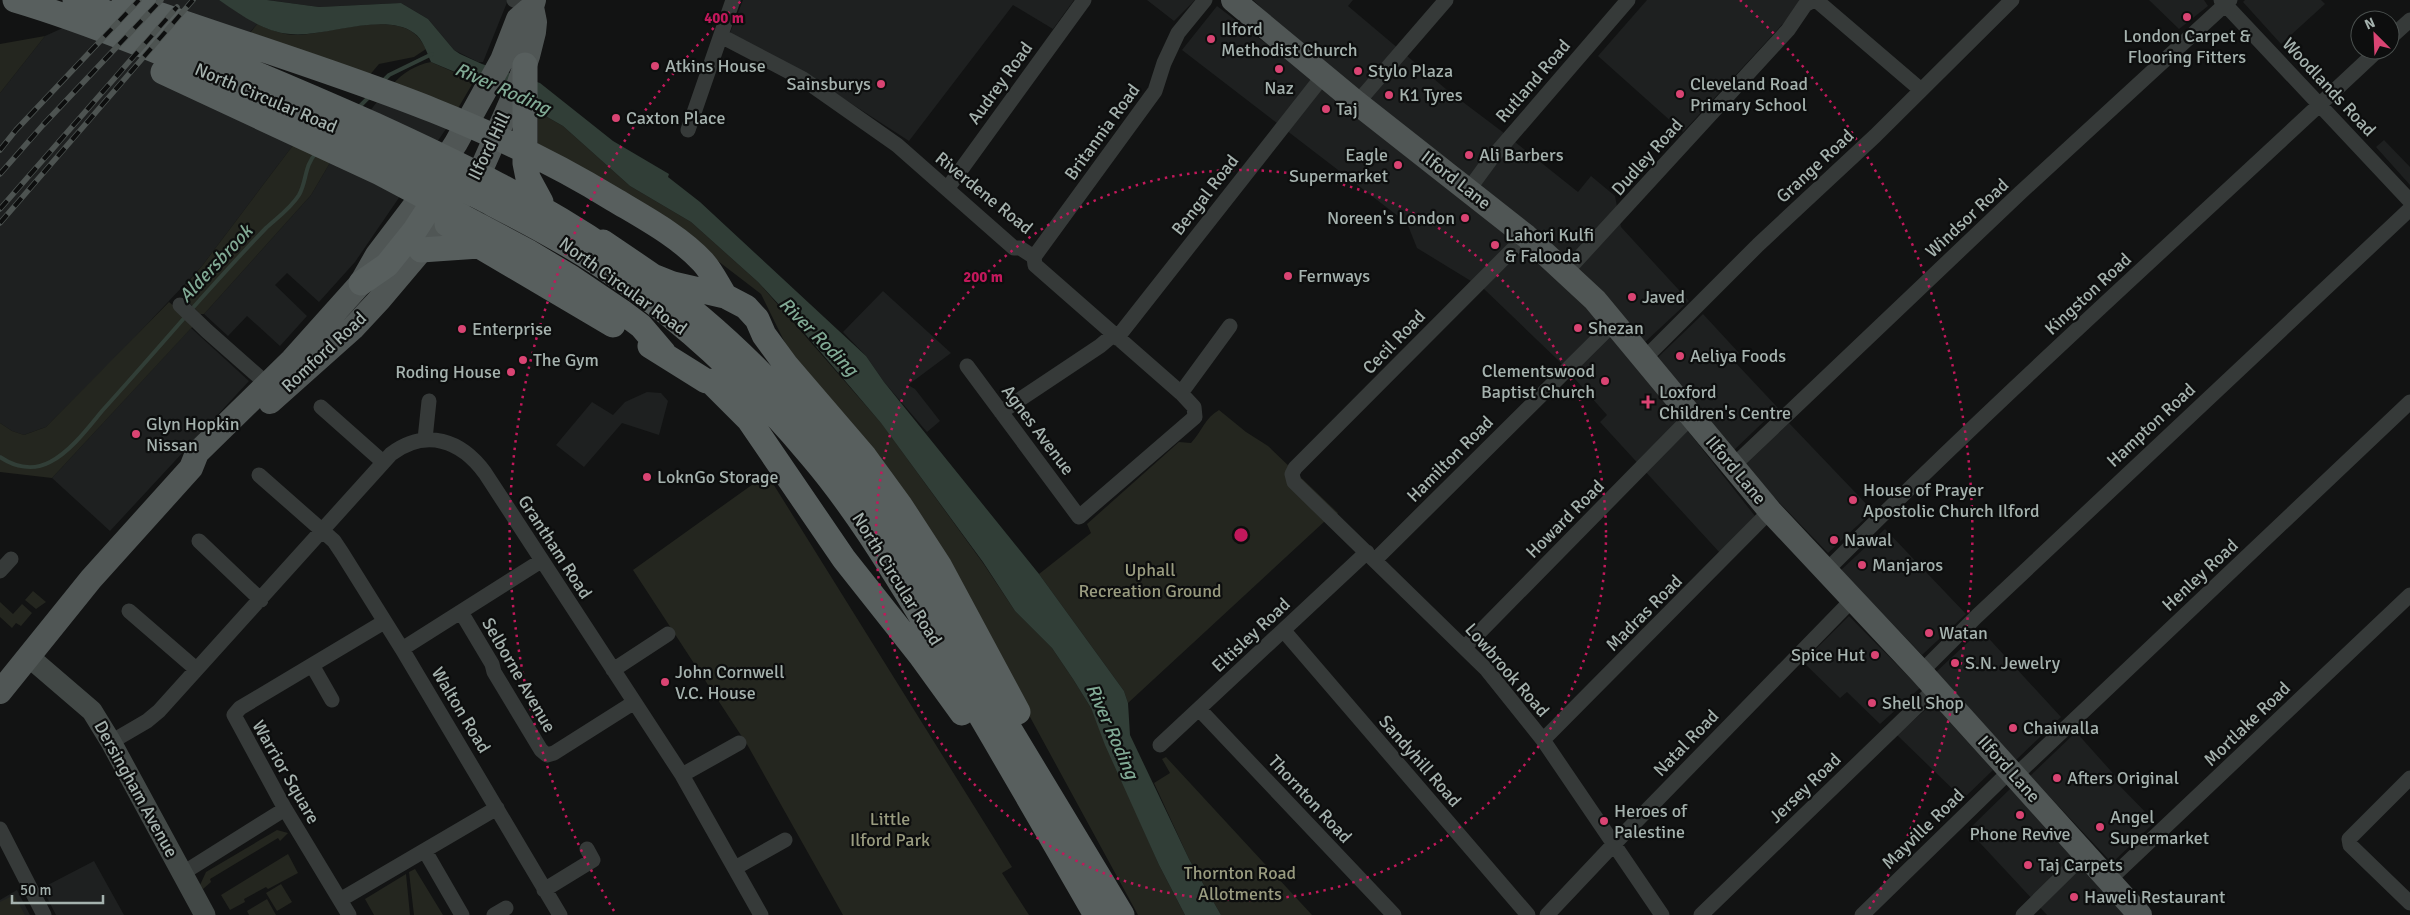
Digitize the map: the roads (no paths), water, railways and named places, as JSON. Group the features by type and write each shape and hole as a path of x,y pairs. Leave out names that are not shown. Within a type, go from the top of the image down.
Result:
{"highway":[{"name":"North Circular Road","path":"14,0 56,12 325,122 430,172 554,236 653,302 703,344 776,416 814,458 924,605 1099,875 1122,915"},
{"name":"North Circular Road","path":"75,0 240,66 444,157 551,212 663,288 722,338 780,394 819,436 880,517 987,726 1096,915"},
{"path":"120,0 329,71 461,120 512,144 584,180 676,240 704,263 726,296"},
{"path":"0,4 72,32 184,81 380,173 527,251 572,278 641,326 664,353"},
{"path":"513,63 525,133 524,155 528,178 541,202"},
{"path":"362,283 387,266 429,211 452,172 460,164 468,164 541,202 653,276 673,284 726,296 746,306 757,319 764,335 791,371 865,456 939,564 1064,798 1099,875"},
{"path":"429,211 479,246 598,315 629,336 664,353 685,369 712,383 749,420 844,559 920,655 1045,829"},
{"path":"421,250 479,246"},
{"path":"712,383 732,382 747,376 757,366 764,335"}],"main road":[{"name":"Ilford Lane","path":"1233,0 1323,76 1469,189 1566,272 1615,322 1770,511 1929,680 2140,915"},
{"name":"Ilford Hill","path":"429,211 473,114 513,63 534,32 535,22 527,2"},
{"name":"Ilford Hill","path":"481,170 500,125 513,63"},
{"name":"Romford Road","path":"273,389 353,328 435,234 429,211"},
{"name":"Romford Road","path":"0,692 91,579 191,468 206,464 273,389 362,283"},
{"name":"Dersingham Avenue","path":"28,656 92,711 111,742 205,915"}],"street":[{"path":"688,130 733,0"},
{"name":"Audrey Road","path":"947,189 1084,0"},
{"name":"Britannia Road","path":"1034,257 1155,91 1164,63 1178,33 1206,0"},
{"path":"1357,103 1446,0"},
{"name":"Rutland Road","path":"1469,189 1491,159 1628,0"},
{"path":"1815,0 1921,90"},
{"name":"Dudley Road","path":"1566,272 1788,30 1805,5 1815,0"},
{"name":"Grange Road","path":"1644,359 1758,245 1921,90 2012,0"},
{"name":"Woodlands Road","path":"2225,1 2410,201"},
{"name":"Windsor Road","path":"1732,466 2225,1"},
{"path":"2400,29 2410,20"},
{"name":"Riverdene Road","path":"721,36 803,78 897,145 1014,248 1020,248 1034,257 1034,264 1181,393 1196,410 1195,418 1182,430 1079,517"},
{"name":"Kingston Road","path":"1827,570 1885,511 2367,60"},
{"name":"Bengal Road","path":"1001,412 1115,336 1323,76"},
{"name":"Hampton Road","path":"1929,680 1976,616 2410,209"},
{"name":"Cecil Road","path":"1293,478 1295,468 1526,236"},
{"path":"180,305 273,389"},
{"name":"Hamilton Road","path":"1371,556 1615,322"},
{"path":"1181,393 1230,326"},
{"name":"Agnes Avenue","path":"967,366 1079,517"},
{"path":"111,742 147,721 159,711 261,600 383,462 399,448 425,439 430,401"},
{"name":"Henley Road","path":"2013,773 2410,402"},
{"path":"321,407 383,462"},
{"name":"Howard Road","path":"1465,647 1691,417"},
{"name":"Grantham Road","path":"425,439 458,447 471,456 485,473 633,703 682,775 761,915"},
{"path":"259,475 322,530"},
{"name":"Lowbrook Road","path":"1293,478 1294,482 1465,647 1515,703 1543,740 1662,915"},
{"name":"Madras Road","path":"1543,740 1770,511"},
{"name":"Walton Road","path":"322,530 334,541 402,649 560,915"},
{"path":"199,541 261,600"},
{"name":"Eltisley Road","path":"1160,745 1284,631 1371,556"},
{"path":"0,571 11,559"},
{"name":"Selborne Avenue","path":"402,649 541,561"},
{"name":"Mortlake Road","path":"2110,880 2410,595"},
{"name":"Natal Road","path":"1547,915 1853,599"},
{"path":"129,611 196,670"},
{"name":"Selborne Avenue","path":"461,612 540,750 547,755 554,753 633,703"},
{"name":"Warrior Square","path":"349,915 285,809 234,715 240,708 384,622"},
{"name":"Sandyhill Road","path":"1284,631 1528,915"},
{"path":"613,670 668,634"},
{"path":"312,665 332,700"},
{"name":"Jersey Road","path":"1701,915 1929,680"},
{"name":"Thornton Road","path":"1198,709 1394,915"},
{"path":"682,775 739,743"},
{"name":"Mayville Road","path":"1862,915 2013,773"},
{"path":"2410,778 2349,839 2350,845 2410,903"},
{"path":"340,900 497,808"},
{"path":"183,873 285,809"},
{"path":"0,829 44,915"},
{"path":"735,868 785,840"},
{"path":"544,890 593,860 587,849"},
{"path":"425,851 462,915"},
{"path":"2023,915 2086,853"}],"water":[{"name":"River Roding","path":"219,0 267,0 319,7 401,3 428,19 454,50 460,54 482,64 540,83 613,141 669,174 668,177 700,202 866,356 884,382 1039,574 1124,691 1128,703 1130,735 1189,859 1221,915 1185,915 1159,865 1105,745 1091,708 1073,679 1052,648 1015,611 983,562 881,423 795,322 758,282 691,222 630,186 563,126 505,93 431,62 422,42 414,33 401,27 387,24 304,34 280,33 253,22"}],"waterway":[{"name":"Aldersbrook","path":"382,82 389,75 432,54"},
{"name":"Aldersbrook","path":"358,108 369,97"},
{"name":"Aldersbrook","path":"190,311 256,238 296,200 302,190 309,163 316,153"},
{"name":"Aldersbrook","path":"0,457 24,467 31,467 44,465 65,452 85,432 186,316"}],"railway":[{"path":"0,150 16,130 139,0"},
{"path":"0,174 43,125 161,0"},
{"path":"0,223 193,0"},
{"path":"0,209 177,7"}],"place":[{"name":"London Carpet & Flooring Fitters","path":"2187,17"},
{"name":"Ilford Methodist Church","path":"1211,39"},
{"name":"Atkins House","path":"655,66"},
{"name":"Naz","path":"1279,69"},
{"name":"Stylo Plaza","path":"1358,71"},
{"name":"Sainsburys","path":"881,84"},
{"name":"Cleveland Road Primary School","path":"1680,94"},
{"name":"K1 Tyres","path":"1389,95"},
{"name":"Taj","path":"1326,109"},
{"name":"Caxton Place","path":"616,118"},
{"name":"Ali Barbers","path":"1469,155"},
{"name":"Eagle Supermarket","path":"1398,165"},
{"name":"Noreen's London","path":"1465,218"},
{"name":"Lahori Kulfi & Falooda","path":"1495,245"},
{"name":"Fernways","path":"1288,276"},
{"name":"Javed","path":"1632,297"},
{"name":"Shezan","path":"1578,328"},
{"name":"Enterprise","path":"462,329"},
{"name":"Aeliya Foods","path":"1680,356"},
{"name":"The Gym","path":"523,360"},
{"name":"Roding House","path":"511,372"},
{"name":"Clementswood Baptist Church","path":"1605,381"},
{"name":"Loxford Children's Centre","path":"1648,402"},
{"name":"Glyn Hopkin Nissan","path":"136,434"},
{"name":"LoknGo Storage","path":"647,477"},
{"name":"House of Prayer Apostolic Church Ilford","path":"1853,500"},
{"name":"Nawal","path":"1834,540"},
{"name":"Manjaros","path":"1862,565"},
{"name":"Watan","path":"1929,633"},
{"name":"Spice Hut","path":"1875,655"},
{"name":"S.N. Jewelry","path":"1955,663"},
{"name":"John Cornwell V.C. House","path":"665,682"},
{"name":"Shell Shop","path":"1872,703"},
{"name":"Chaiwalla","path":"2013,728"},
{"name":"Afters Original","path":"2057,778"},
{"name":"Phone Revive","path":"2020,815"},
{"name":"Heroes of Palestine","path":"1604,821"},
{"name":"Angel Supermarket","path":"2100,827"},
{"name":"Taj Carpets","path":"2028,865"},
{"name":"Haweli Restaurant","path":"2074,897"}],"park label":[{"name":"Uphall Recreation Ground","path":"1150,580"},
{"name":"Little Ilford Park","path":"890,830"},
{"name":"Thornton Road Allotments","path":"1240,883"}]}
